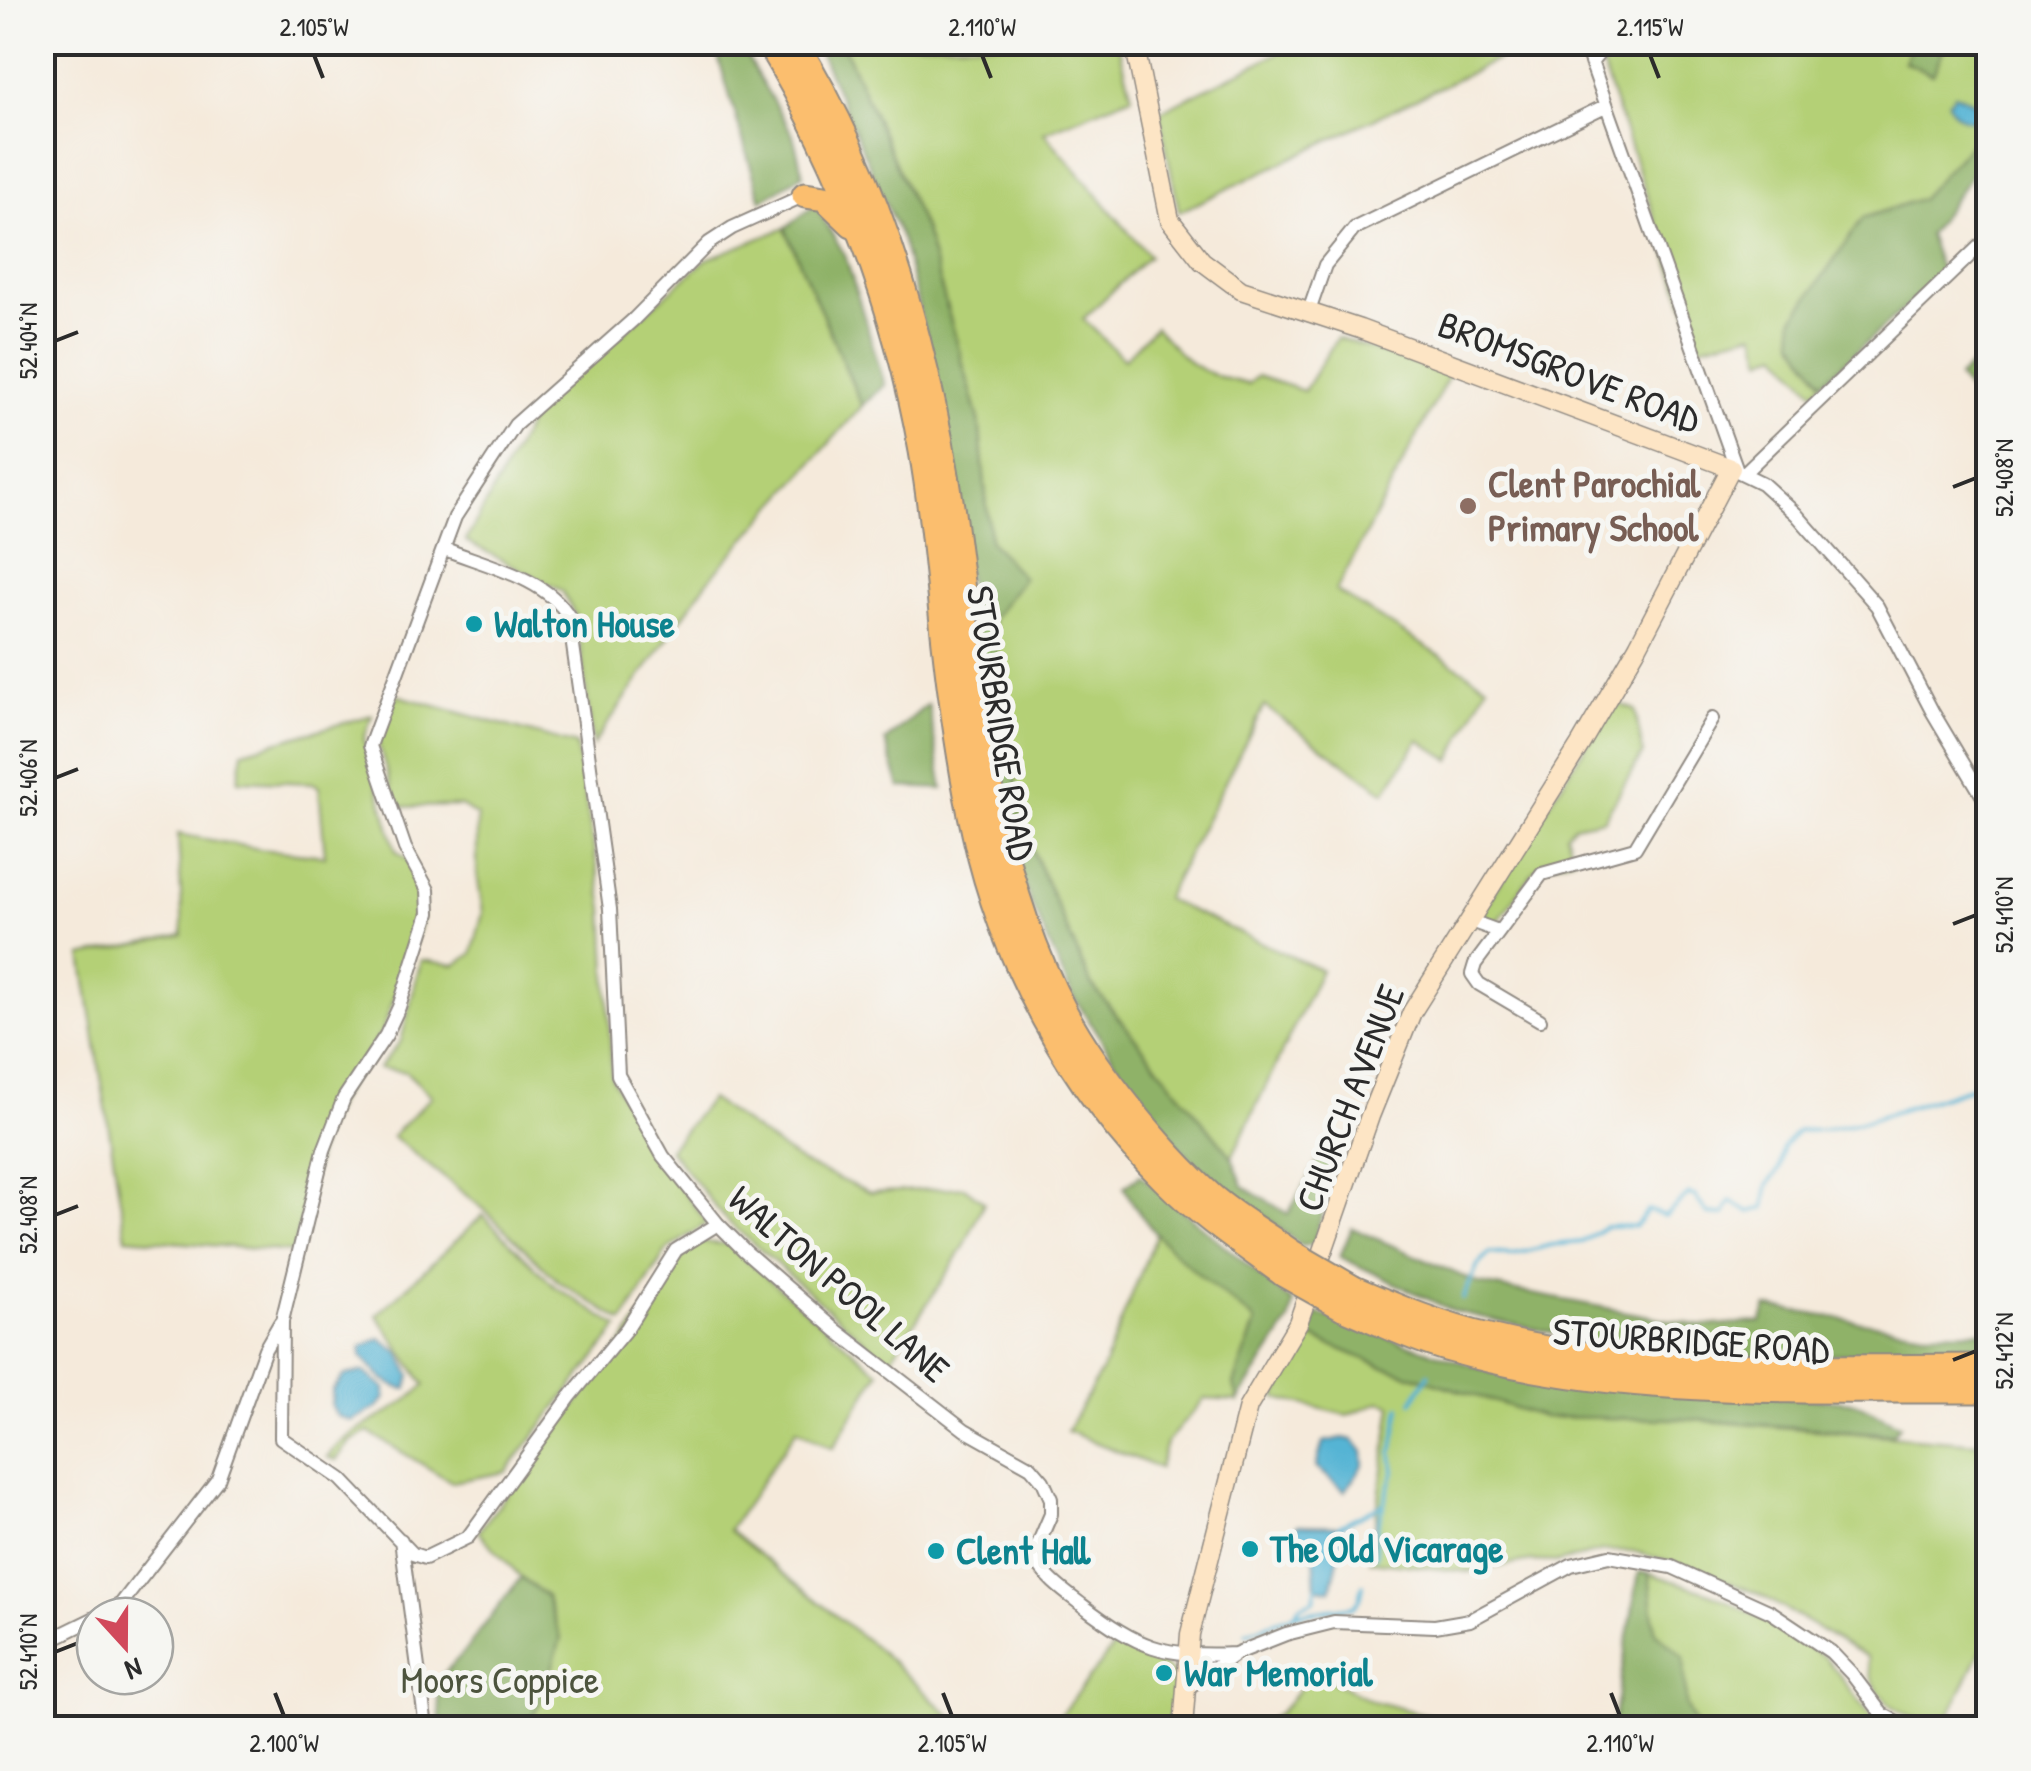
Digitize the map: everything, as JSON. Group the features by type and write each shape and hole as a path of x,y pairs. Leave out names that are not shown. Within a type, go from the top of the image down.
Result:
{"highway":[{"name":"STOURBRIDGE ROAD","path":"768,42 820,139 859,231 895,339 922,450 951,696 975,835 1002,924 1046,1020 1088,1088 1166,1181 1206,1216 1348,1298 1447,1349 1596,1379 1701,1387 1988,1390"},
{"name":"STOURBRIDGE ROAD","path":"794,42 850,150 881,222 906,296 940,438 989,782 1002,848 1025,920 1066,1014 1130,1108 1212,1196 1288,1264"},
{"path":"820,139 818,176 805,195 825,198 859,231"},
{"name":"STOURBRIDGE ROAD","path":"1348,1298 1530,1346 1598,1357 1707,1364 1988,1367"}],"street":[{"name":"BROMSGROVE ROAD","path":"1134,42 1170,220 1202,261 1241,290 1360,329 1762,483 1796,514 1877,606 1932,711 1988,805"},
{"path":"1584,42 1737,471 1988,238"},
{"path":"1591,63 1608,42"},
{"path":"1308,314 1325,266 1355,228 1605,106"},
{"path":"718,1224 676,1250 627,1328 570,1397 468,1537 424,1558 413,1554 341,1479 281,1438 282,1321 330,1133 344,1098 386,1035 429,913 428,890 406,848 370,746 455,517 515,425 632,320 708,244 732,228 805,195"},
{"name":"CHURCH AVENUE","path":"1183,1728 1190,1634 1248,1407 1298,1324 1370,1116 1412,1012 1571,759 1737,471"},
{"name":"WALTON POOL LANE","path":"445,549 525,580 561,603 570,617 610,909 618,1075 664,1156 718,1224 836,1330 965,1430 1031,1467 1044,1480 1051,1499 1051,1514 1033,1556 1048,1580 1138,1644 1160,1651 1189,1651"},
{"path":"1540,1020 1479,984 1472,974 1475,964 1542,874 1635,848 1712,719"},
{"path":"1468,920 1498,931"},
{"path":"127,1596 218,1479 265,1350 282,1321"},
{"path":"400,1537 425,1720"},
{"path":"1188,1687 1234,1654 1286,1634 1334,1622 1436,1626 1470,1620 1570,1565 1609,1556 1672,1567 1771,1612 1831,1652 1852,1672 1882,1714 1908,1728"},
{"path":"42,1644 75,1628"},
{"path":"1189,1651 1234,1654"}],"green space":[{"path":"1912,42 1904,62 1933,73 1946,43 1988,43 1988,125 1920,199 1863,218 1794,340 1823,382 1814,392 1778,352 1763,359 1755,333 1699,346 1601,63 1687,43"},
{"path":"714,43 739,43 793,135 803,174 761,201"},
{"path":"816,43 842,43 925,231 979,420 990,541 1023,578 992,619 1023,829 1091,984 1232,1157 1243,1186 1288,1214 1320,1157 1334,1169 1314,1244 1302,1246 1193,1162 1136,1094 1070,991 1029,899 1005,819 936,376 902,241"},
{"path":"842,43 1118,43 1132,96 1044,132 1149,256 1083,319 1124,359 1155,327 1195,366 1248,384 1257,376 1304,391 1337,338 1449,375 1336,591 1487,685 1451,760 1419,740 1385,792 1264,706 1165,899 1321,970 1232,1157 1091,984 1023,829 992,619 1022,578 990,541 979,420 925,231"},
{"path":"1298,43 1532,43 1179,212 1159,112"},
{"path":"1912,43 1946,43 1933,74 1904,62"},
{"path":"1988,125 1988,151 1928,235 1942,274 1823,382 1794,340 1793,319 1863,218 1920,199"},
{"path":"815,205 845,255 885,385 862,406 785,228"},
{"path":"785,228 862,406 707,582 593,745 577,619 562,591 466,541 538,406 707,259"},
{"path":"1988,349 1988,416 1958,378"},
{"path":"396,695 576,745 604,908 612,1079 649,1146 707,1223 667,1250 623,1322 558,1281 486,1211 392,1136 432,1096 406,1072 379,1068 401,1041 421,960 455,965 472,954 483,913 477,874 477,816 461,806 397,807 378,742"},
{"path":"1613,702 1635,710 1643,753 1604,819 1574,825 1566,833 1573,858 1536,868 1499,920 1490,922 1484,917 1484,908"},
{"path":"928,704 943,789 900,787 885,741"},
{"path":"372,715 364,739 396,851 412,863 425,896 419,929 382,1032 349,1081 324,1130 293,1252 126,1238 82,956 183,935 178,834 325,856 319,787 313,783 238,780 243,751"},
{"path":"710,1099 802,1163 870,1193 964,1187 984,1202 963,1249 889,1362 725,1219 669,1149"},
{"path":"1140,1175 1293,1303 1289,1322 1238,1401 1234,1384 1256,1322 1183,1260 1150,1226 1124,1187"},
{"path":"483,1215 554,1286 619,1327 506,1472 452,1482 368,1432 351,1441 336,1460 327,1457 349,1436 425,1385 377,1315"},
{"path":"1352,1228 1480,1284 1701,1326 1761,1322 1767,1307 1925,1332 1988,1331 1988,1351 1767,1356 1600,1343 1453,1311 1340,1257"},
{"path":"1156,1234 1256,1322 1235,1383 1238,1401 1204,1399 1166,1443 1159,1468 1067,1431 1102,1370"},
{"path":"700,1242 727,1244 879,1372 833,1448 797,1429 729,1530 881,1652 964,1728 526,1728 545,1693 546,1596 521,1577 478,1532 628,1336 683,1254"},
{"path":"1318,1314 1492,1372 1854,1402 1900,1425 1893,1434 1681,1419 1543,1417 1382,1366 1306,1335"},
{"path":"1306,1335 1382,1366 1544,1417 1681,1419 1988,1444 1988,1636 1943,1728 1902,1713 1882,1696 1867,1657 1761,1595 1690,1567 1632,1551 1603,1551 1558,1562 1532,1561 1469,1572 1370,1561 1392,1405 1380,1402 1347,1415 1276,1398"},
{"path":"1639,1572 1649,1573 1655,1632 1684,1657 1686,1705 1697,1728 1612,1728"},
{"path":"1649,1573 1710,1593 1767,1621 1826,1658 1876,1722 1889,1728 1697,1728 1686,1705 1683,1657 1655,1633"},
{"name":"Moors Coppice","path":"521,1577 546,1596 561,1638 545,1693 526,1728 441,1728 437,1681"},
{"path":"1118,1641 1154,1658 1180,1680 1177,1728 1051,1727"},
{"path":"1313,1672 1373,1701 1477,1728 1258,1728 1281,1711"}],"water":[{"path":"1955,94 1981,106 1982,120 1966,119 1953,112 1948,102"},
{"path":"380,1338 400,1353 411,1376 407,1389 387,1382 361,1356 362,1347"},
{"path":"364,1372 385,1388 385,1398 377,1408 351,1421 337,1416 331,1406 333,1390 345,1375"},
{"path":"1353,1440 1363,1451 1364,1464 1345,1491 1316,1467 1323,1442"},
{"path":"1298,1525 1339,1526 1344,1533 1331,1590 1316,1588 1314,1556 1294,1531"}],"waterway":[{"path":"1822,1130 1860,1123 1988,1082"},
{"path":"1463,1299 1478,1265 1490,1253 1512,1255 1582,1242 1605,1227 1635,1226 1648,1210 1665,1216 1689,1194 1708,1214 1724,1215 1730,1201 1749,1212 1764,1208 1768,1185 1780,1168 1783,1147 1798,1131 1817,1130"},
{"path":"1412,1402 1429,1374"},
{"path":"1376,1556 1377,1526 1394,1471 1392,1454 1400,1407"},
{"path":"1339,1526 1384,1504"},
{"path":"1246,1633 1295,1614 1354,1606 1363,1585"},
{"path":"1295,1614 1300,1606 1314,1600 1316,1588"}],"place":[{"name":"Clent Parochial Primary School","path":"1468,506"},
{"name":"Walton House","path":"474,624"},
{"name":"The Old Vicarage","path":"1250,1549"},
{"name":"Clent Hall","path":"936,1551"},
{"name":"War Memorial","path":"1164,1673"}]}
